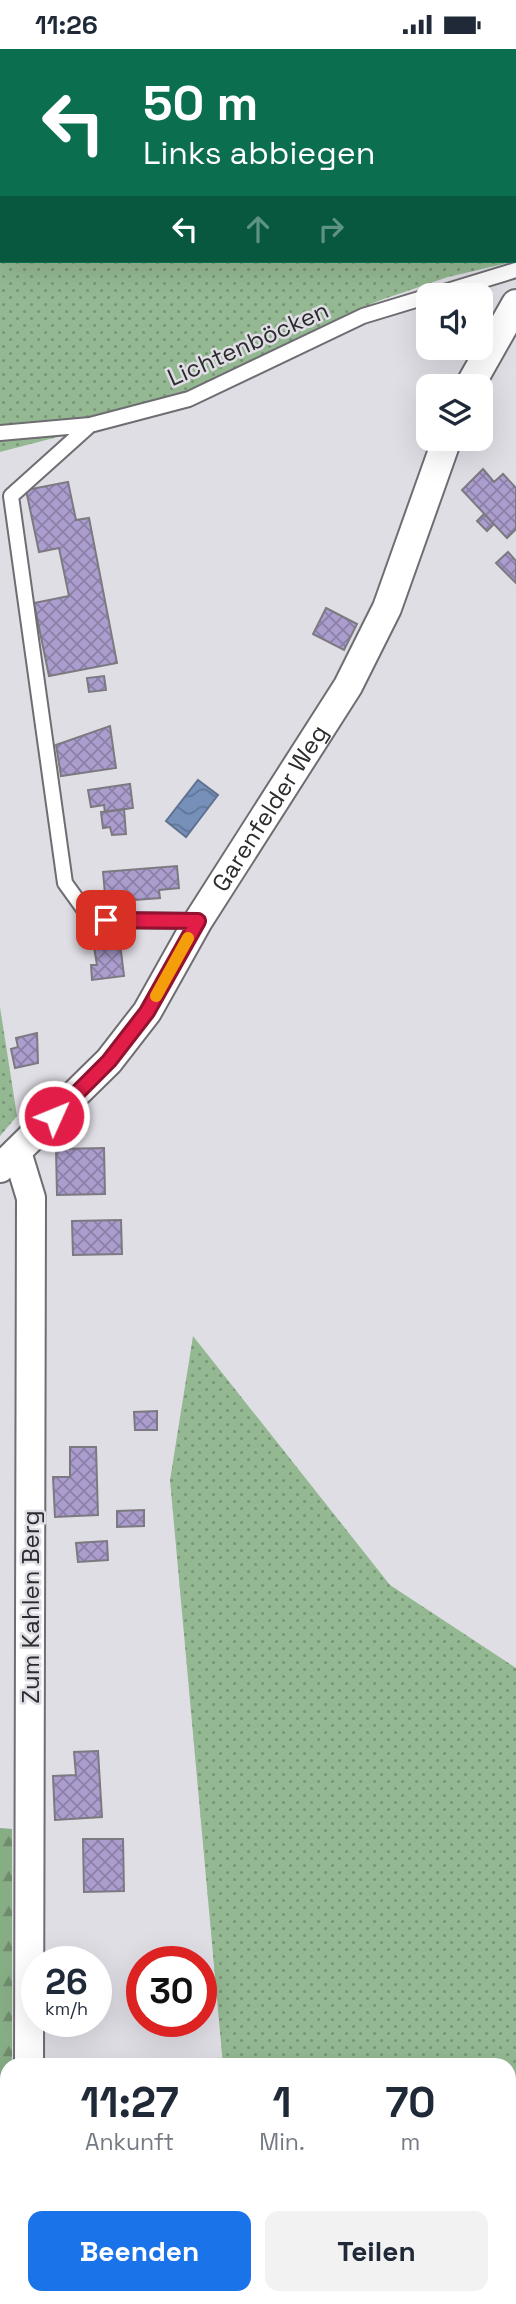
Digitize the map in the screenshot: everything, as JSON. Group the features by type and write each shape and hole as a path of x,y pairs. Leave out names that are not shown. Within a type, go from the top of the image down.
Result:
{"street":[{"path":"476,374 516,304"},
{"name":"Garenfelder Weg","path":"8,1160 109,1061 147,1012 198,921 348,686 387,608 443,451"},
{"name":"Zum Kahlen Berg","path":"8,1160 31,1199 29,2058"}],"lane":[{"name":"Lichtenböcken","path":"471,283 516,269"},
{"name":"Lichtenböcken","path":"0,433 90,425 189,399 363,316 416,300"},
{"path":"90,425 11,496 65,883 83,908 106,920 198,921"}],"green space":[{"path":"0,263 508,263 430,283 416,283 416,288 378,301 186,392 188,403 0,452"},
{"path":"0,1007 17,1116 0,1136"},
{"path":"193,1336 390,1585 516,1668 516,2058 222,2058 217,1999 217,1946 212,1946 170,1480"},
{"path":"0,1828 12,1829 12,2058 0,2058"}],"water":[{"path":"198,780 218,795 186,837 166,821"}],"building":[{"path":"483,469 494,482 503,474 516,488 516,529 507,538 462,490"},
{"path":"68,482 76,520 89,518 117,663 49,676 34,603 69,596 59,548 39,552 26,490"},
{"path":"484,514 494,524 487,531 477,521"},
{"path":"508,552 516,561 516,583 496,563"},
{"path":"326,608 357,624 344,650 313,634"},
{"path":"104,676 106,690 89,692 87,678"},
{"path":"110,726 116,768 61,776 56,745"},
{"path":"130,784 133,808 105,812 104,805 91,807 88,790"},
{"path":"124,809 126,834 112,835 110,827 103,828 101,812"},
{"path":"177,866 179,888 159,890 160,898 122,901 121,892 105,894 103,872"},
{"path":"120,943 124,976 92,980 91,965 97,965 94,947"},
{"path":"37,1033 38,1063 15,1068 11,1049 18,1047 16,1038"},
{"path":"104,1148 105,1194 57,1195 56,1149"},
{"path":"121,1220 122,1254 73,1255 72,1221"},
{"path":"157,1411 157,1430 135,1430 134,1412"},
{"path":"70,1447 96,1447 98,1515 55,1517 53,1477 70,1477"},
{"path":"144,1510 144,1526 117,1527 117,1511"},
{"path":"107,1541 108,1560 78,1562 76,1543"},
{"path":"98,1751 102,1817 55,1820 53,1776 76,1775 74,1752"},
{"path":"83,1839 123,1839 124,1891 84,1892"}],"slow traffic":[{"path":"156,996 188,938"}],"route":[{"path":"54,1116 109,1061 147,1012 198,921 106,920"}]}
